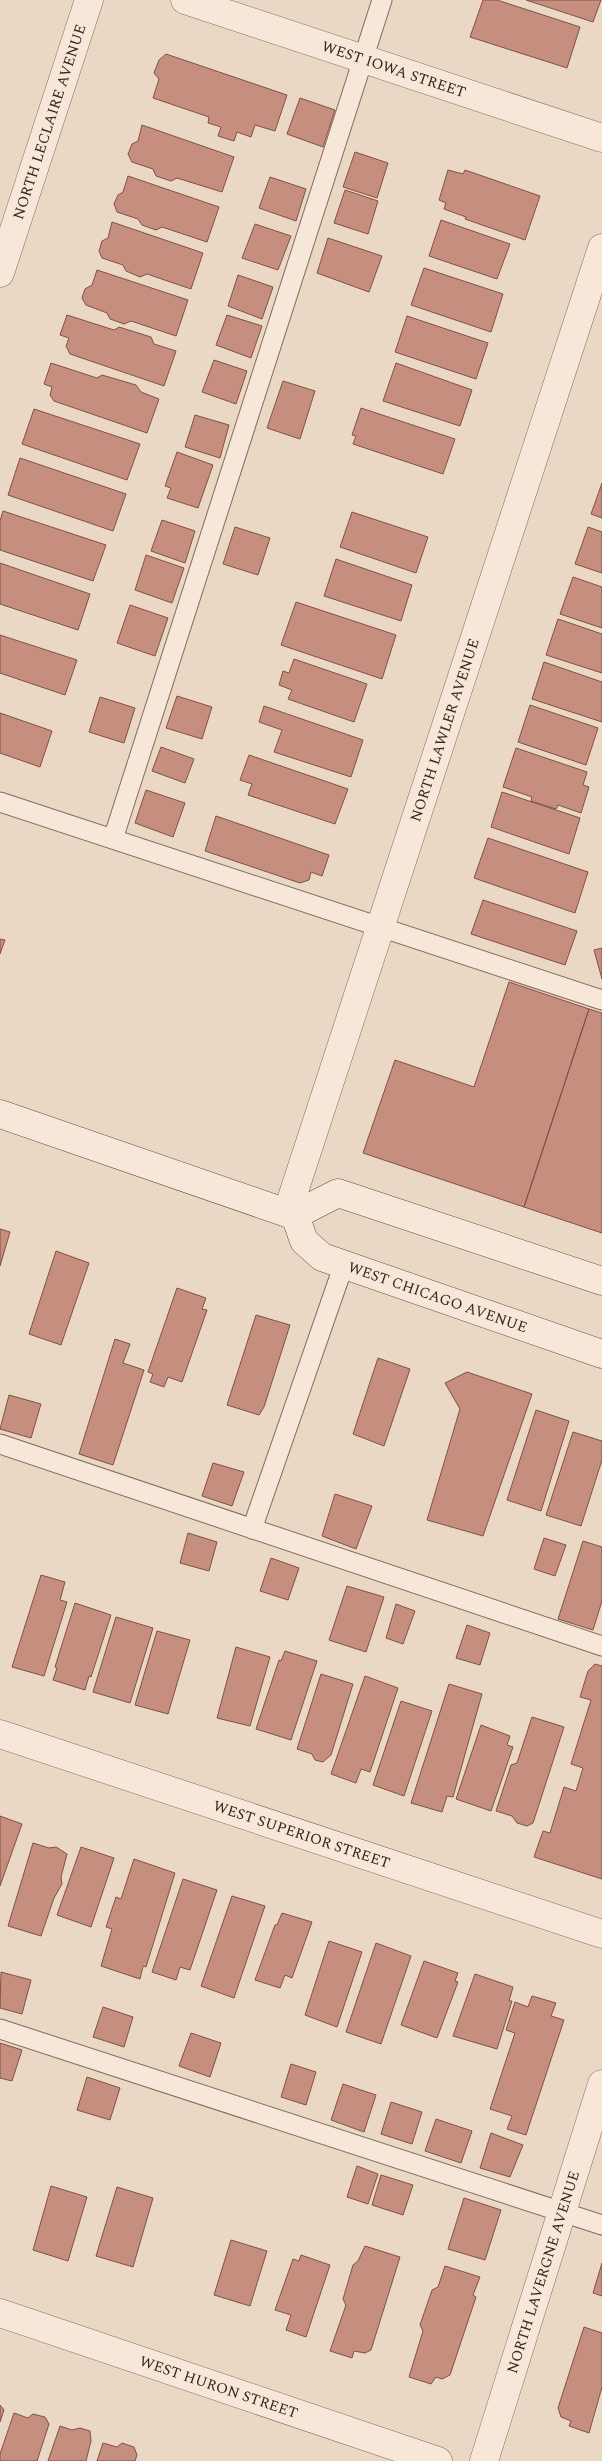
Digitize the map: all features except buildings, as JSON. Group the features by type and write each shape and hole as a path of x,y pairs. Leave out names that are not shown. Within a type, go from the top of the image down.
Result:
{"street":[{"name":"NORTH LECLAIRE AVENUE","path":"0,273 89,0"},
{"name":"WEST IOWA STREET","path":"185,0 602,138"},
{"name":"NORTH LAWLER AVENUE","path":"291,1214 380,927 602,248"},
{"path":"0,1114 291,1214 338,1193 602,1281"},
{"name":"WEST CHICAGO AVENUE","path":"291,1214 304,1240 322,1257 602,1354"},
{"name":"WEST SUPERIOR STREET","path":"0,1734 602,1934"},
{"name":"NORTH LAVERGNE AVENUE","path":"484,2461 602,2084"},
{"name":"WEST HURON STREET","path":"0,2313 438,2461"}],"lane":[{"path":"113,839 382,0"},
{"path":"0,802 602,1000"},
{"path":"252,1529 344,1264"},
{"path":"0,1444 602,1646"},
{"path":"0,2028 602,2225"}]}
